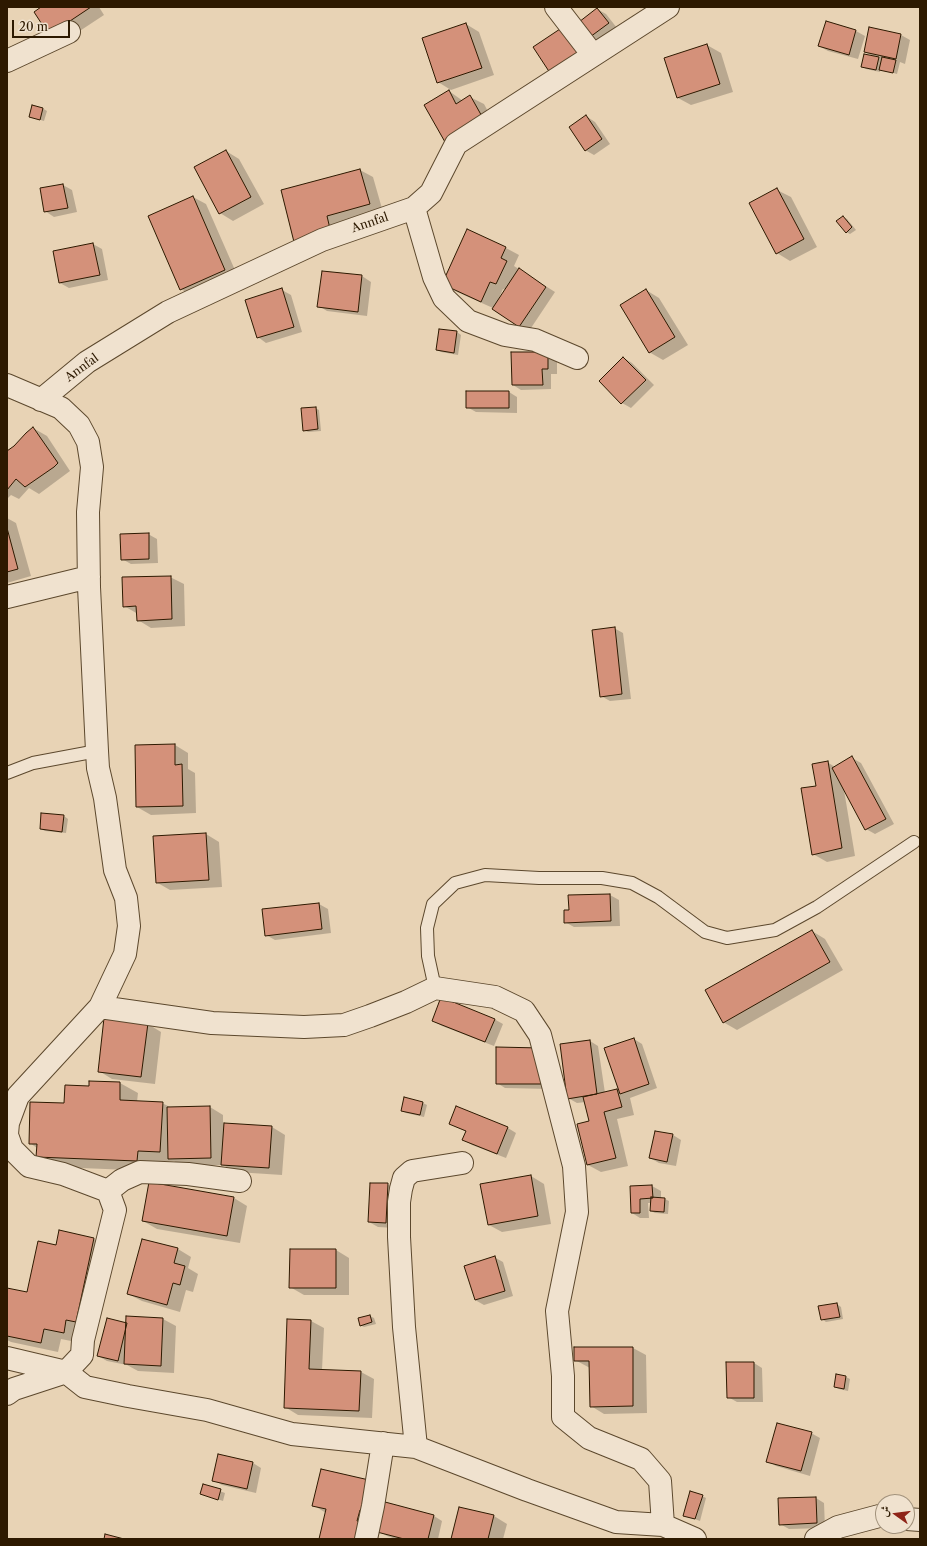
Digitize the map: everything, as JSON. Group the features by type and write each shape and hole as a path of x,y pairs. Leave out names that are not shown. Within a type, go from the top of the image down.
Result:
{"street":[{"path":"556,7 593,55"},
{"name":"Annfal","path":"40,400 87,362 168,312 322,240 414,208 431,193 456,144 668,7"},
{"path":"7,61 69,32"},
{"path":"414,208 434,277 444,298 468,322 505,335 535,340 577,358"},
{"path":"7,385 61,408 79,425 88,442 92,467 88,512 89,577 98,768 105,798 114,870 126,898 129,926 125,954 100,1008 18,1096 8,1123 7,1135 12,1149 29,1166 63,1174 108,1191 115,1210 83,1340 82,1355 66,1372 14,1389 7,1394"},
{"path":"7,597 89,577"},
{"path":"100,1008 212,1023 304,1027 336,1026 344,1025 370,1016 406,1002 435,988 495,997 524,1011 540,1035 565,1128 575,1174 577,1212 556,1311 562,1376 563,1417 589,1438 641,1459 660,1481 663,1525"},
{"path":"416,1446 404,1327 399,1237 399,1202 401,1189 404,1178 412,1171 462,1163"},
{"path":"108,1191 122,1180 140,1172 188,1174 240,1182"},
{"path":"7,1358 66,1372 85,1387 207,1410 292,1434 416,1446 535,1493 616,1522 630,1531 663,1525 695,1539"},
{"path":"366,1539 374,1506 383,1443"},
{"path":"816,1539 838,1527 875,1517"}],"lane":[{"path":"7,773 32,763 97,751"},
{"path":"435,988 428,956 427,928 433,904 454,883 485,875 539,878 602,878 632,883 658,897 705,932 727,938 775,930 817,907 914,842"}],"building":[{"path":"41,7 91,7 49,35 34,12"},
{"path":"597,8 609,23 590,37 579,22"},
{"path":"826,21 856,30 849,55 818,46"},
{"path":"466,23 482,68 437,83 422,38"},
{"path":"563,27 582,56 552,76 533,47"},
{"path":"869,27 901,34 896,59 864,52"},
{"path":"707,44 720,84 677,98 664,58"},
{"path":"864,54 879,57 876,70 861,67"},
{"path":"882,57 896,60 893,73 879,70"},
{"path":"449,90 456,104 470,95 484,120 445,142 424,105"},
{"path":"32,105 43,108 40,120 29,117"},
{"path":"586,115 602,139 585,151 569,127"},
{"path":"226,150 251,197 219,214 194,167"},
{"path":"360,169 370,204 327,216 331,233 294,242 281,190"},
{"path":"63,184 68,208 44,212 40,188"},
{"path":"777,188 804,239 776,254 749,203"},
{"path":"193,196 225,270 180,290 148,216"},
{"path":"843,216 852,227 846,233 836,221"},
{"path":"467,229 506,247 501,258 507,261 496,284 490,282 481,302 442,284"},
{"path":"93,243 100,275 59,283 53,251"},
{"path":"519,268 546,287 519,327 492,309"},
{"path":"322,271 362,275 358,312 317,307"},
{"path":"282,288 294,327 257,338 245,300"},
{"path":"646,289 675,337 649,353 620,305"},
{"path":"439,329 457,331 454,353 436,350"},
{"path":"511,352 548,352 548,369 542,369 543,385 512,385"},
{"path":"623,357 646,380 621,404 599,381"},
{"path":"466,391 509,391 509,408 466,408"},
{"path":"316,407 318,429 303,431 301,408"},
{"path":"33,427 58,463 25,487 16,479 7,490 7,451"},
{"path":"7,528 18,569 7,572"},
{"path":"149,533 149,559 121,560 120,534"},
{"path":"171,576 172,619 137,621 136,606 123,607 122,577"},
{"path":"615,627 622,694 600,697 592,630"},
{"path":"175,744 175,765 182,764 183,806 136,807 135,745"},
{"path":"852,756 886,819 865,830 832,768"},
{"path":"828,761 842,848 812,855 801,788 816,786 812,764"},
{"path":"41,813 64,815 62,832 40,829"},
{"path":"206,833 209,880 156,883 153,836"},
{"path":"610,894 611,921 564,923 564,910 569,910 568,895"},
{"path":"319,903 322,929 265,936 262,909"},
{"path":"812,930 830,962 723,1023 705,990"},
{"path":"441,997 495,1019 485,1042 432,1021"},
{"path":"104,1018 148,1023 141,1077 98,1072"},
{"path":"634,1038 649,1084 620,1094 604,1048"},
{"path":"590,1040 597,1094 567,1099 560,1044"},
{"path":"496,1047 541,1048 541,1084 496,1084"},
{"path":"89,1081 120,1082 120,1100 163,1102 160,1152 138,1151 137,1161 36,1157 37,1144 29,1144 30,1102 64,1103 65,1085 89,1086"},
{"path":"617,1089 622,1107 604,1112 616,1158 587,1165 577,1124 589,1121 583,1097"},
{"path":"404,1097 423,1102 420,1115 401,1111"},
{"path":"210,1106 211,1158 168,1159 167,1107"},
{"path":"456,1106 508,1127 497,1154 462,1140 466,1131 449,1124"},
{"path":"224,1123 272,1126 269,1168 221,1165"},
{"path":"655,1131 673,1134 667,1162 649,1158"},
{"path":"531,1175 538,1216 488,1225 480,1184"},
{"path":"149,1182 234,1197 227,1236 142,1221"},
{"path":"370,1183 388,1183 386,1223 368,1222"},
{"path":"652,1185 653,1198 640,1199 640,1213 631,1213 630,1186"},
{"path":"651,1197 665,1198 664,1212 650,1211"},
{"path":"59,1230 94,1238 76,1322 66,1320 64,1333 44,1329 41,1343 7,1336 7,1288 27,1292 38,1241 56,1245"},
{"path":"142,1239 178,1248 174,1263 185,1266 180,1285 173,1283 167,1305 127,1294"},
{"path":"290,1249 336,1249 336,1288 289,1288"},
{"path":"495,1256 505,1291 475,1300 464,1266"},
{"path":"837,1303 840,1317 821,1320 818,1306"},
{"path":"370,1315 372,1322 360,1326 358,1318"},
{"path":"126,1316 163,1318 161,1366 124,1364"},
{"path":"107,1318 127,1323 118,1361 97,1356"},
{"path":"287,1319 311,1320 309,1369 361,1371 359,1411 284,1408"},
{"path":"574,1347 633,1347 633,1406 590,1407 589,1361 574,1361"},
{"path":"726,1362 754,1362 754,1398 727,1398"},
{"path":"836,1374 846,1376 844,1389 834,1387"},
{"path":"777,1423 812,1432 801,1471 766,1462"},
{"path":"218,1454 253,1462 247,1489 212,1481"},
{"path":"321,1469 369,1480 362,1510 360,1510 357,1521 367,1523 363,1539 319,1539 326,1509 312,1506"},
{"path":"203,1484 221,1489 218,1500 200,1494"},
{"path":"690,1491 703,1495 695,1519 683,1516"},
{"path":"816,1497 817,1523 779,1525 778,1498"},
{"path":"385,1502 434,1515 428,1539 404,1539 377,1532"},
{"path":"459,1507 494,1515 488,1539 451,1539"},
{"path":"105,1534 124,1539 104,1539"}]}
